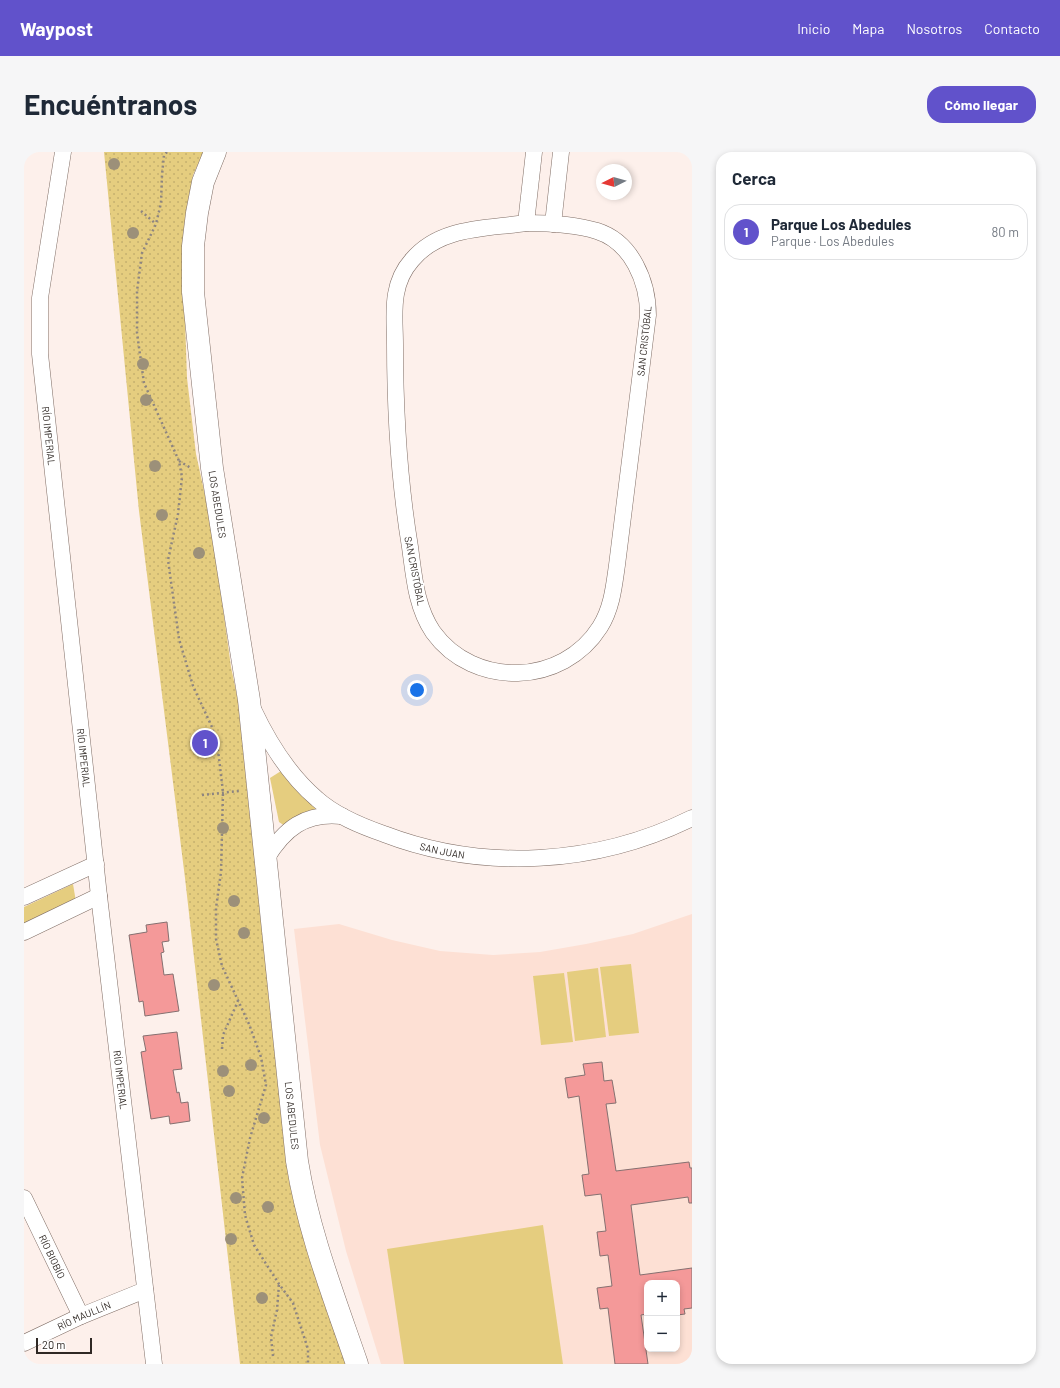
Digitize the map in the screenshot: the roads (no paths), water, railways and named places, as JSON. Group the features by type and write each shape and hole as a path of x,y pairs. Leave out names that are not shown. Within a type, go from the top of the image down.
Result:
{"street":[{"name":"RÍO IMPERIAL","path":"63,152 40,298 40,354 99,896 154,1364"},
{"name":"LOS ABEDULES","path":"215,152 203,182 193,246 193,292 212,468 249,700 297,1161 302,1190 325,1274 357,1364"},
{"path":"526,223 534,152"},
{"path":"553,224 561,152"},
{"name":"SAN CRISTÓBAL","path":"526,223 553,224 598,231 622,248 640,272 648,301 648,315 618,565 613,597 608,612 600,627 578,651 550,668 518,674 486,670 457,655 433,632 419,602 407,528 400,470 396,393 395,331 396,296 399,284 409,265 423,249 434,241 461,231 526,223"},
{"name":"SAN JUAN","path":"249,700 258,720 290,770 318,800 342,816 367,828 421,846 463,855 506,859 534,859 594,852 651,836 692,818"},
{"path":"266,859 278,839 293,827 310,818 330,814 342,816"},
{"path":"24,897 96,864"},
{"path":"24,932 99,896"},
{"name":"RÍO BIOBÍO","path":"24,1198 81,1316"},
{"name":"RÍO MAULLÍN","path":"24,1343 81,1316 145,1290"}],"place":[{"name":"Parque Los Abedules","path":"205,743"}]}
